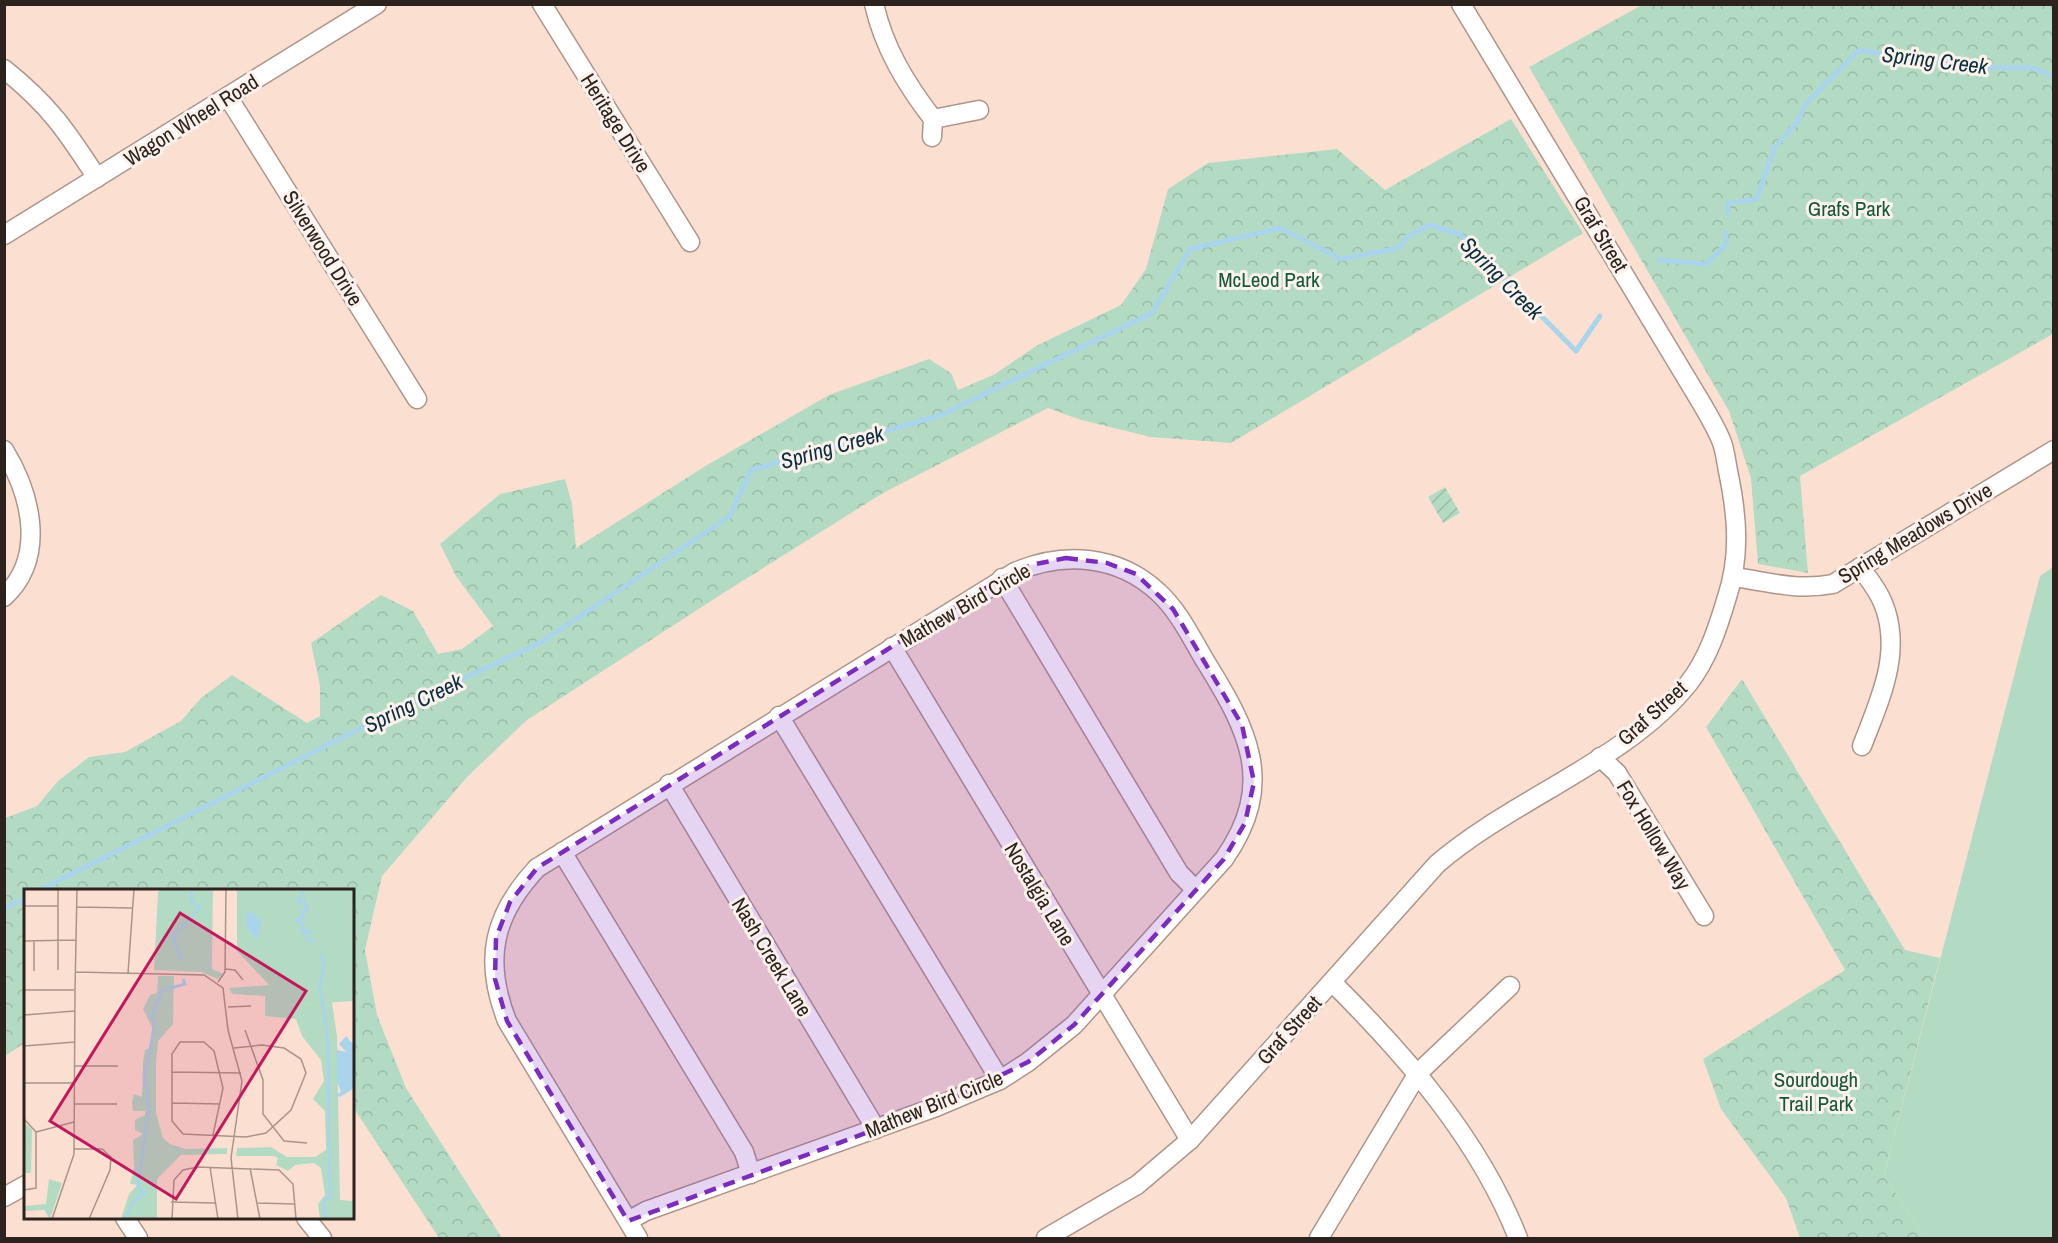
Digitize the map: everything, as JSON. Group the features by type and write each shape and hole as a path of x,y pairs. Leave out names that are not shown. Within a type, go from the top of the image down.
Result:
{"street":[{"name":"Heritage Drive","path":"542,4 690,242"},
{"path":"874,4 880,32 897,67 933,119 932,137"},
{"name":"Graf Street","path":"1046,1239 1137,1185 1190,1140 1437,864 1460,844 1600,757 1640,729 1688,684 1712,642 1734,577 1737,535 1735,505 1722,442 1672,353 1461,4"},
{"name":"Wagon Wheel Road","path":"4,235 377,5"},
{"path":"4,69 39,97 63,125 97,178"},
{"name":"Silverwood Drive","path":"228,97 417,399"},
{"path":"933,119 979,110"},
{"path":"4,450 27,495 32,526 28,559 13,589 4,597"},
{"name":"Spring Meadows Drive","path":"1734,577 1781,586 1809,588 1833,584 2054,450"},
{"name":"Mathew Bird Circle","path":"627,1221 646,1211 876,1129 1000,1080 1052,1043 1102,995 1196,890 1236,841 1252,802 1254,782 1253,762 1242,725 1190,636 1159,593 1136,574 1107,563 1086,559 1046,561 1002,578 537,868 510,902 496,938 495,980 507,1021 627,1221 638,1239"},
{"path":"1860,567 1883,602 1893,646 1882,694 1862,746"},
{"path":"1002,578 1179,873 1196,890"},
{"name":"Nostalgia Lane","path":"892,648 1190,1140"},
{"path":"779,716 1000,1080"},
{"name":"Fox Hollow Way","path":"1600,757 1617,773 1704,916"},
{"name":"Nash Creek Lane","path":"669,784 876,1129"},
{"path":"562,852 744,1152 751,1174"},
{"path":"1332,982 1418,1073 1483,1167 1518,1239"},
{"path":"1319,1239 1418,1073 1510,986"},
{"path":"4,1197 24,1186"},
{"path":"126,1219 138,1239"},
{"path":"307,1219 322,1239"}],"highlighted area":[{"path":"1066,558 1107,563 1136,574 1173,609 1242,725 1254,782 1245,823 1224,859 1074,1025 1028,1062 936,1107 628,1221 507,1021 495,979 496,938 510,902 537,868 1002,578 1031,565"}],"green space":[{"name":"Grafs Park","path":"1642,5 2053,5 2053,334 1800,476 1808,573 1758,564 1751,478 1729,411 1529,67"},
{"name":"McLeod Park","path":"1511,119 1583,233 1231,443 1151,437 1081,420 1048,408 883,493 527,720 468,776 382,876 365,950 377,1015 406,1088 502,1238 439,1238 354,1109 354,889 24,889 24,1044 5,1056 5,818 37,806 58,781 89,757 125,752 181,721 201,698 232,675 307,723 320,716 320,686 311,643 381,595 413,611 438,654 462,649 493,626 456,576 440,544 500,494 565,479 572,504 576,548 707,465 829,395 929,359 951,373 958,390 995,374 1036,346 1121,305 1146,269 1168,189 1208,163 1337,149 1385,190"},
{"path":"1445,487 1460,513 1443,523 1428,497"},
{"path":"2053,567 2053,1238 1925,1238 1884,1175 2040,576"},
{"name":"Sourdough Trail Park","path":"1742,679 1905,950 1940,958 1884,1175 1925,1238 1800,1238 1786,1198 1721,1109 1703,1059 1845,970 1706,727"}],"waterway":[{"name":"Spring Creek","path":"1728,214 1728,203 1757,199 1774,148 1798,121 1805,105 1859,50 1969,67 2033,68 2054,76"},
{"name":"Spring Creek","path":"42,889 377,720 543,641 730,516 751,470 941,415 1152,313 1190,249 1280,228 1341,259 1399,248 1407,237 1430,225 1461,235 1576,351 1600,316"},
{"name":"Spring Creek","path":"1659,260 1706,264 1725,245 1726,233"},
{"name":"Spring Creek","path":"4,908 24,899"}]}
